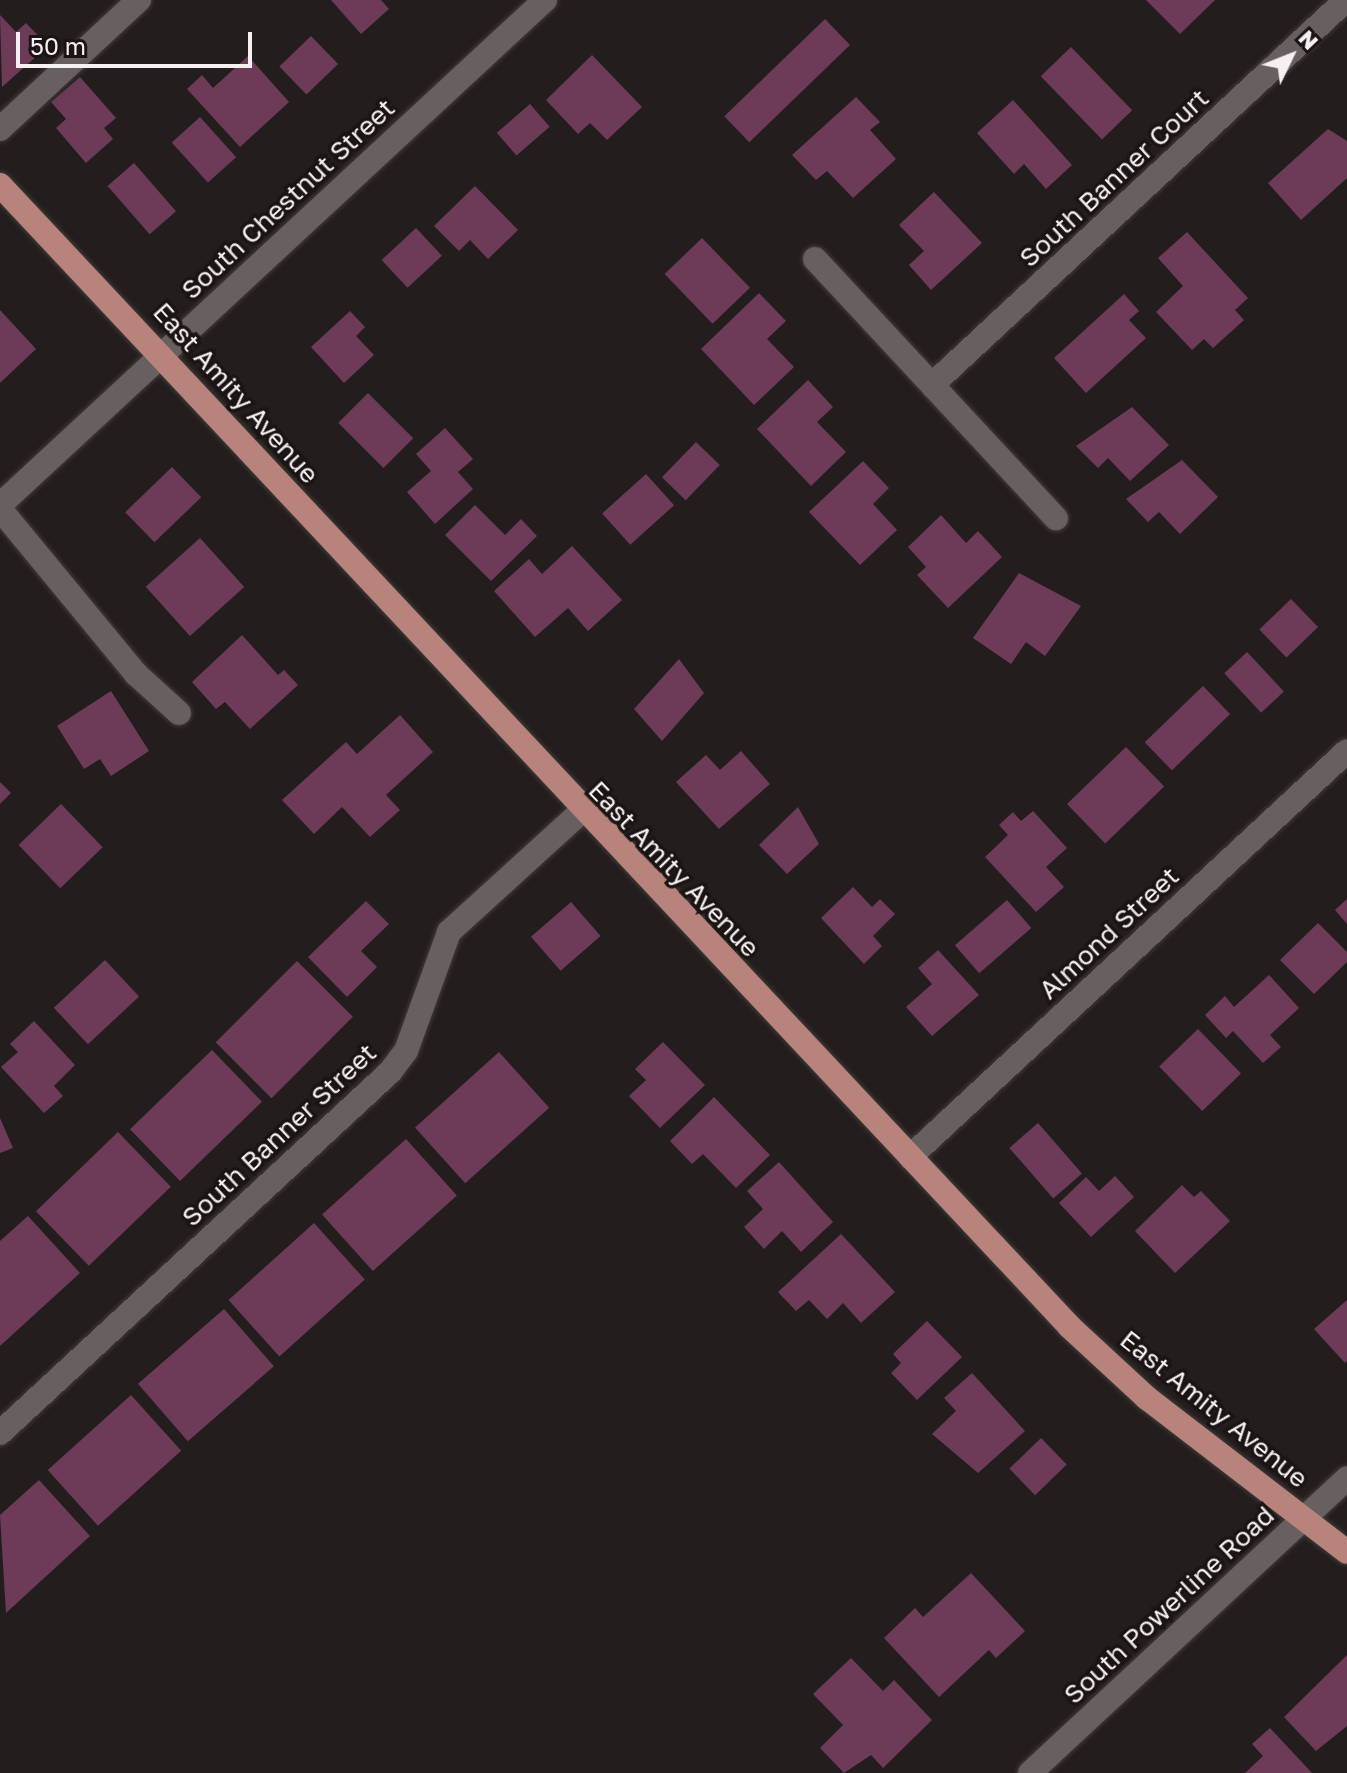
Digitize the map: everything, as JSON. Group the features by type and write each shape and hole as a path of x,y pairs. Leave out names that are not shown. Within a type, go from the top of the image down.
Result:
{"main road":[{"name":"East Amity Avenue","path":"0,185 162,353 581,812 910,1157 1147,1398 1347,1552"}],"street":[{"path":"0,129 139,0"},
{"name":"South Chestnut Street","path":"0,507 162,353 545,0"},
{"name":"South Banner Court","path":"932,385 1337,9"},
{"path":"815,259 1056,518"},
{"path":"0,507 136,674 179,713"},
{"name":"Almond Street","path":"910,1157 1347,751"},
{"name":"South Banner Street","path":"0,1433 390,1072 406,1051 449,932 581,812"},
{"name":"South Powerline Road","path":"1030,1773 1347,1478"}],"building":[{"path":"331,0 381,0 389,9 361,34"},
{"path":"1146,0 1215,0 1180,34"},
{"path":"0,15 16,32 26,23 48,46 2,87"},
{"path":"825,19 850,45 749,142 724,116"},
{"path":"311,36 338,64 306,95 279,67"},
{"path":"1071,47 1132,110 1102,139 1041,76"},
{"path":"592,55 642,107 607,140 590,123 578,134 546,100"},
{"path":"248,56 289,102 240,147 187,89 202,75 213,88"},
{"path":"80,77 116,118 104,128 113,139 86,163 56,128 66,119 51,102"},
{"path":"856,97 880,122 870,130 896,159 853,198 827,171 816,180 792,155"},
{"path":"1013,100 1072,165 1046,189 1024,164 1014,174 977,133"},
{"path":"530,104 550,127 516,156 497,133"},
{"path":"200,117 236,157 208,183 172,142"},
{"path":"1328,129 1347,141 1347,178 1301,220 1268,183"},
{"path":"134,163 176,211 150,234 108,186"},
{"path":"475,186 518,230 488,259 470,240 459,251 434,226"},
{"path":"934,192 982,243 931,290 909,265 924,251 899,225"},
{"path":"416,228 442,256 408,288 382,260"},
{"path":"1187,232 1248,298 1235,310 1244,320 1213,348 1204,339 1192,350 1156,312 1183,286 1158,258"},
{"path":"702,238 750,288 713,324 665,274"},
{"path":"759,293 786,321 767,339 794,367 754,405 701,349"},
{"path":"1124,294 1139,311 1129,320 1146,338 1086,393 1054,358"},
{"path":"0,310 36,349 0,383"},
{"path":"350,311 365,327 356,336 374,355 344,383 311,347"},
{"path":"808,380 833,407 817,422 846,452 811,486 757,429"},
{"path":"368,393 413,438 384,468 338,423"},
{"path":"1132,407 1169,445 1130,481 1108,458 1098,468 1076,446"},
{"path":"445,428 473,459 458,472 473,489 435,524 407,492 431,471 416,454"},
{"path":"696,442 720,465 686,500 662,477"},
{"path":"1182,460 1218,497 1180,534 1159,512 1148,522 1126,499"},
{"path":"863,461 889,488 873,504 897,530 860,565 809,512"},
{"path":"172,467 201,497 154,542 125,512"},
{"path":"646,474 674,505 630,545 602,513"},
{"path":"475,505 505,535 521,519 537,536 491,581 445,535"},
{"path":"941,515 966,543 978,531 1002,557 948,608 917,575 926,567 908,547"},
{"path":"200,538 244,587 190,636 146,587"},
{"path":"572,546 622,600 588,631 568,608 535,637 494,591 529,559 542,574"},
{"path":"1019,573 1081,606 1045,656 1026,642 1011,664 973,638"},
{"path":"1291,599 1318,627 1286,658 1259,630"},
{"path":"242,635 278,675 284,670 298,685 250,729 225,702 216,709 192,682"},
{"path":"1247,652 1284,691 1261,713 1224,673"},
{"path":"679,659 704,693 662,741 634,709"},
{"path":"1203,686 1230,714 1172,770 1145,742"},
{"path":"111,691 149,751 111,776 100,759 84,769 57,726"},
{"path":"400,715 433,752 386,795 400,810 370,837 342,807 314,834 282,800 346,742 357,754"},
{"path":"1126,747 1164,787 1105,844 1067,804"},
{"path":"741,751 770,784 719,829 676,782 706,755 720,770"},
{"path":"0,782 11,793 0,804"},
{"path":"61,804 103,847 60,888 19,845"},
{"path":"798,807 819,844 787,874 759,845"},
{"path":"1033,811 1067,848 1046,867 1064,887 1036,912 985,857 1008,835 999,825 1013,812 1021,821"},
{"path":"853,887 872,907 880,899 895,914 873,936 882,946 864,964 821,918"},
{"path":"1347,899 1347,924 1335,910"},
{"path":"1007,900 1031,928 979,973 955,945"},
{"path":"366,901 389,924 361,951 377,967 347,997 308,957"},
{"path":"571,902 601,936 561,971 531,937"},
{"path":"1318,923 1347,952 1347,962 1314,994 1280,960"},
{"path":"938,950 979,995 932,1036 906,1007 932,984 918,968"},
{"path":"105,960 139,997 88,1044 54,1008"},
{"path":"297,961 353,1017 272,1098 216,1042"},
{"path":"1269,975 1299,1008 1270,1035 1281,1047 1263,1063 1233,1031 1226,1038 1205,1015 1225,996 1234,1007"},
{"path":"34,1021 75,1065 54,1086 63,1096 44,1113 1,1067 18,1052 10,1044"},
{"path":"1198,1029 1241,1074 1202,1111 1159,1067"},
{"path":"663,1042 705,1085 660,1128 629,1096 646,1080 635,1069"},
{"path":"212,1050 262,1102 180,1181 130,1129"},
{"path":"499,1052 549,1108 465,1183 415,1128"},
{"path":"714,1097 770,1155 736,1188 703,1154 692,1164 670,1141"},
{"path":"0,1118 13,1148 0,1153"},
{"path":"1038,1123 1082,1174 1053,1198 1009,1148"},
{"path":"118,1132 171,1187 89,1266 36,1211"},
{"path":"406,1139 457,1195 373,1271 322,1215"},
{"path":"779,1162 833,1222 801,1252 782,1231 764,1249 744,1227 763,1209 747,1191"},
{"path":"1115,1176 1134,1197 1091,1237 1059,1203 1086,1177 1099,1191"},
{"path":"1182,1185 1194,1197 1201,1191 1230,1221 1175,1273 1135,1231"},
{"path":"28,1216 80,1273 0,1346 0,1241"},
{"path":"314,1223 365,1279 279,1356 229,1300"},
{"path":"841,1234 895,1292 861,1323 843,1303 827,1319 809,1300 796,1311 778,1292"},
{"path":"1347,1300 1347,1361 1345,1363 1314,1329"},
{"path":"224,1309 274,1366 188,1441 138,1384"},
{"path":"927,1321 962,1357 917,1400 891,1373 901,1363 893,1354"},
{"path":"972,1373 1025,1431 978,1473 932,1434 956,1411 944,1398"},
{"path":"131,1395 181,1451 98,1526 48,1470"},
{"path":"1041,1438 1067,1465 1035,1495 1009,1469"},
{"path":"39,1480 90,1536 6,1613 0,1515"},
{"path":"971,1573 1025,1631 996,1658 989,1650 939,1697 884,1638 915,1608 923,1617"},
{"path":"1347,1655 1347,1726 1316,1751 1284,1717"},
{"path":"851,1658 883,1691 894,1680 932,1720 883,1768 871,1755 844,1773 820,1748 843,1725 813,1694"},
{"path":"1270,1728 1312,1773 1245,1773 1263,1756 1252,1744"}]}
